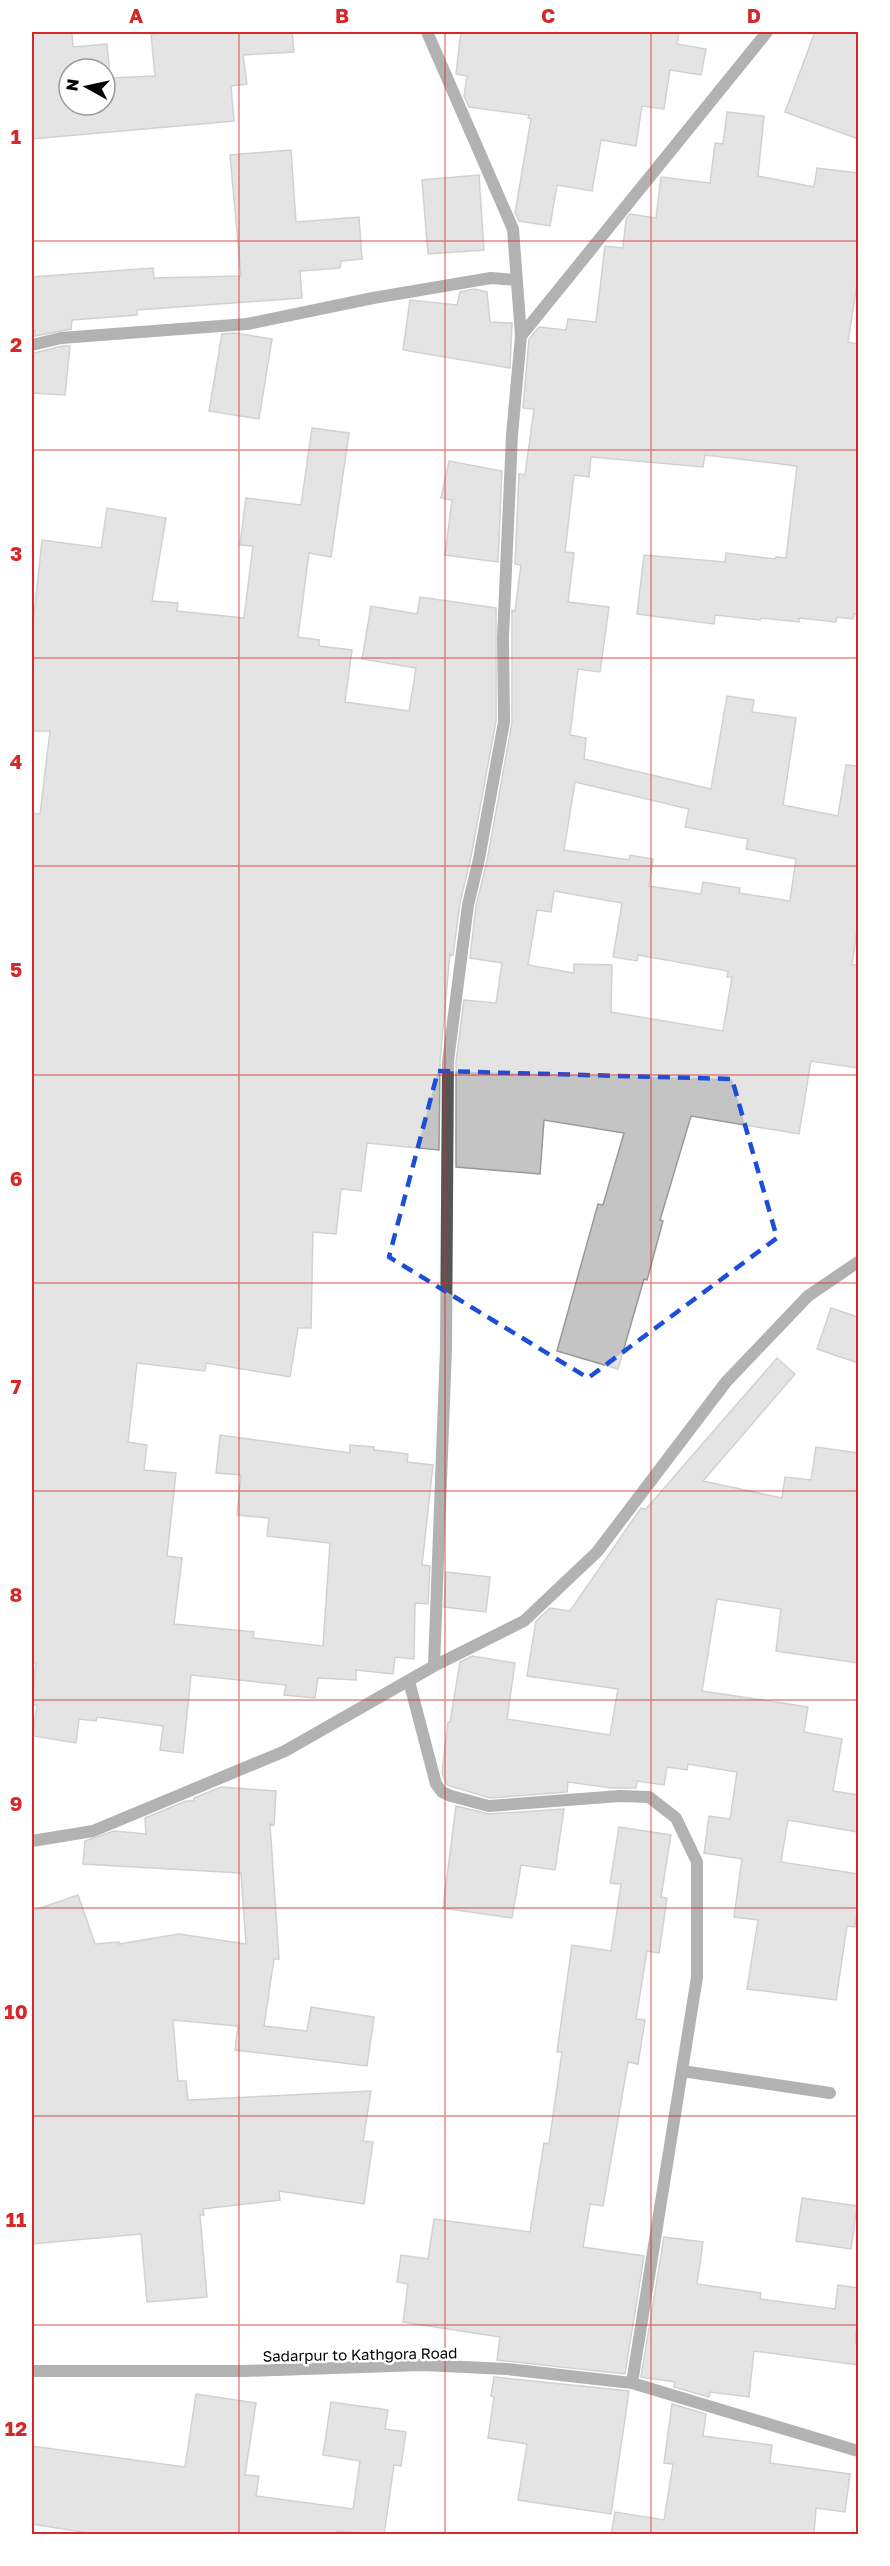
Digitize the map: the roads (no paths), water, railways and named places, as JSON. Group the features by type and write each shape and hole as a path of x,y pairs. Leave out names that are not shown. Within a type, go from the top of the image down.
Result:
{"street":[{"path":"427,32 513,229 521,336 512,435 503,626 504,722 479,859 468,905 448,1061 446,1348 434,1666"},
{"path":"521,336 768,32"},
{"path":"32,345 61,338 247,324 373,298 490,278 517,280"},
{"path":"32,1842 93,1831 285,1751 434,1666 524,1622 597,1552 726,1382 808,1296 858,1262"},
{"path":"409,1681 436,1784 442,1792 489,1806 620,1796 649,1797 676,1818 697,1862 697,1977 632,2384"},
{"path":"682,2071 830,2093"},
{"name":"Sadarpur to Kathgora Road","path":"32,2370 244,2371 422,2365 507,2369 632,2384 858,2451"}]}
